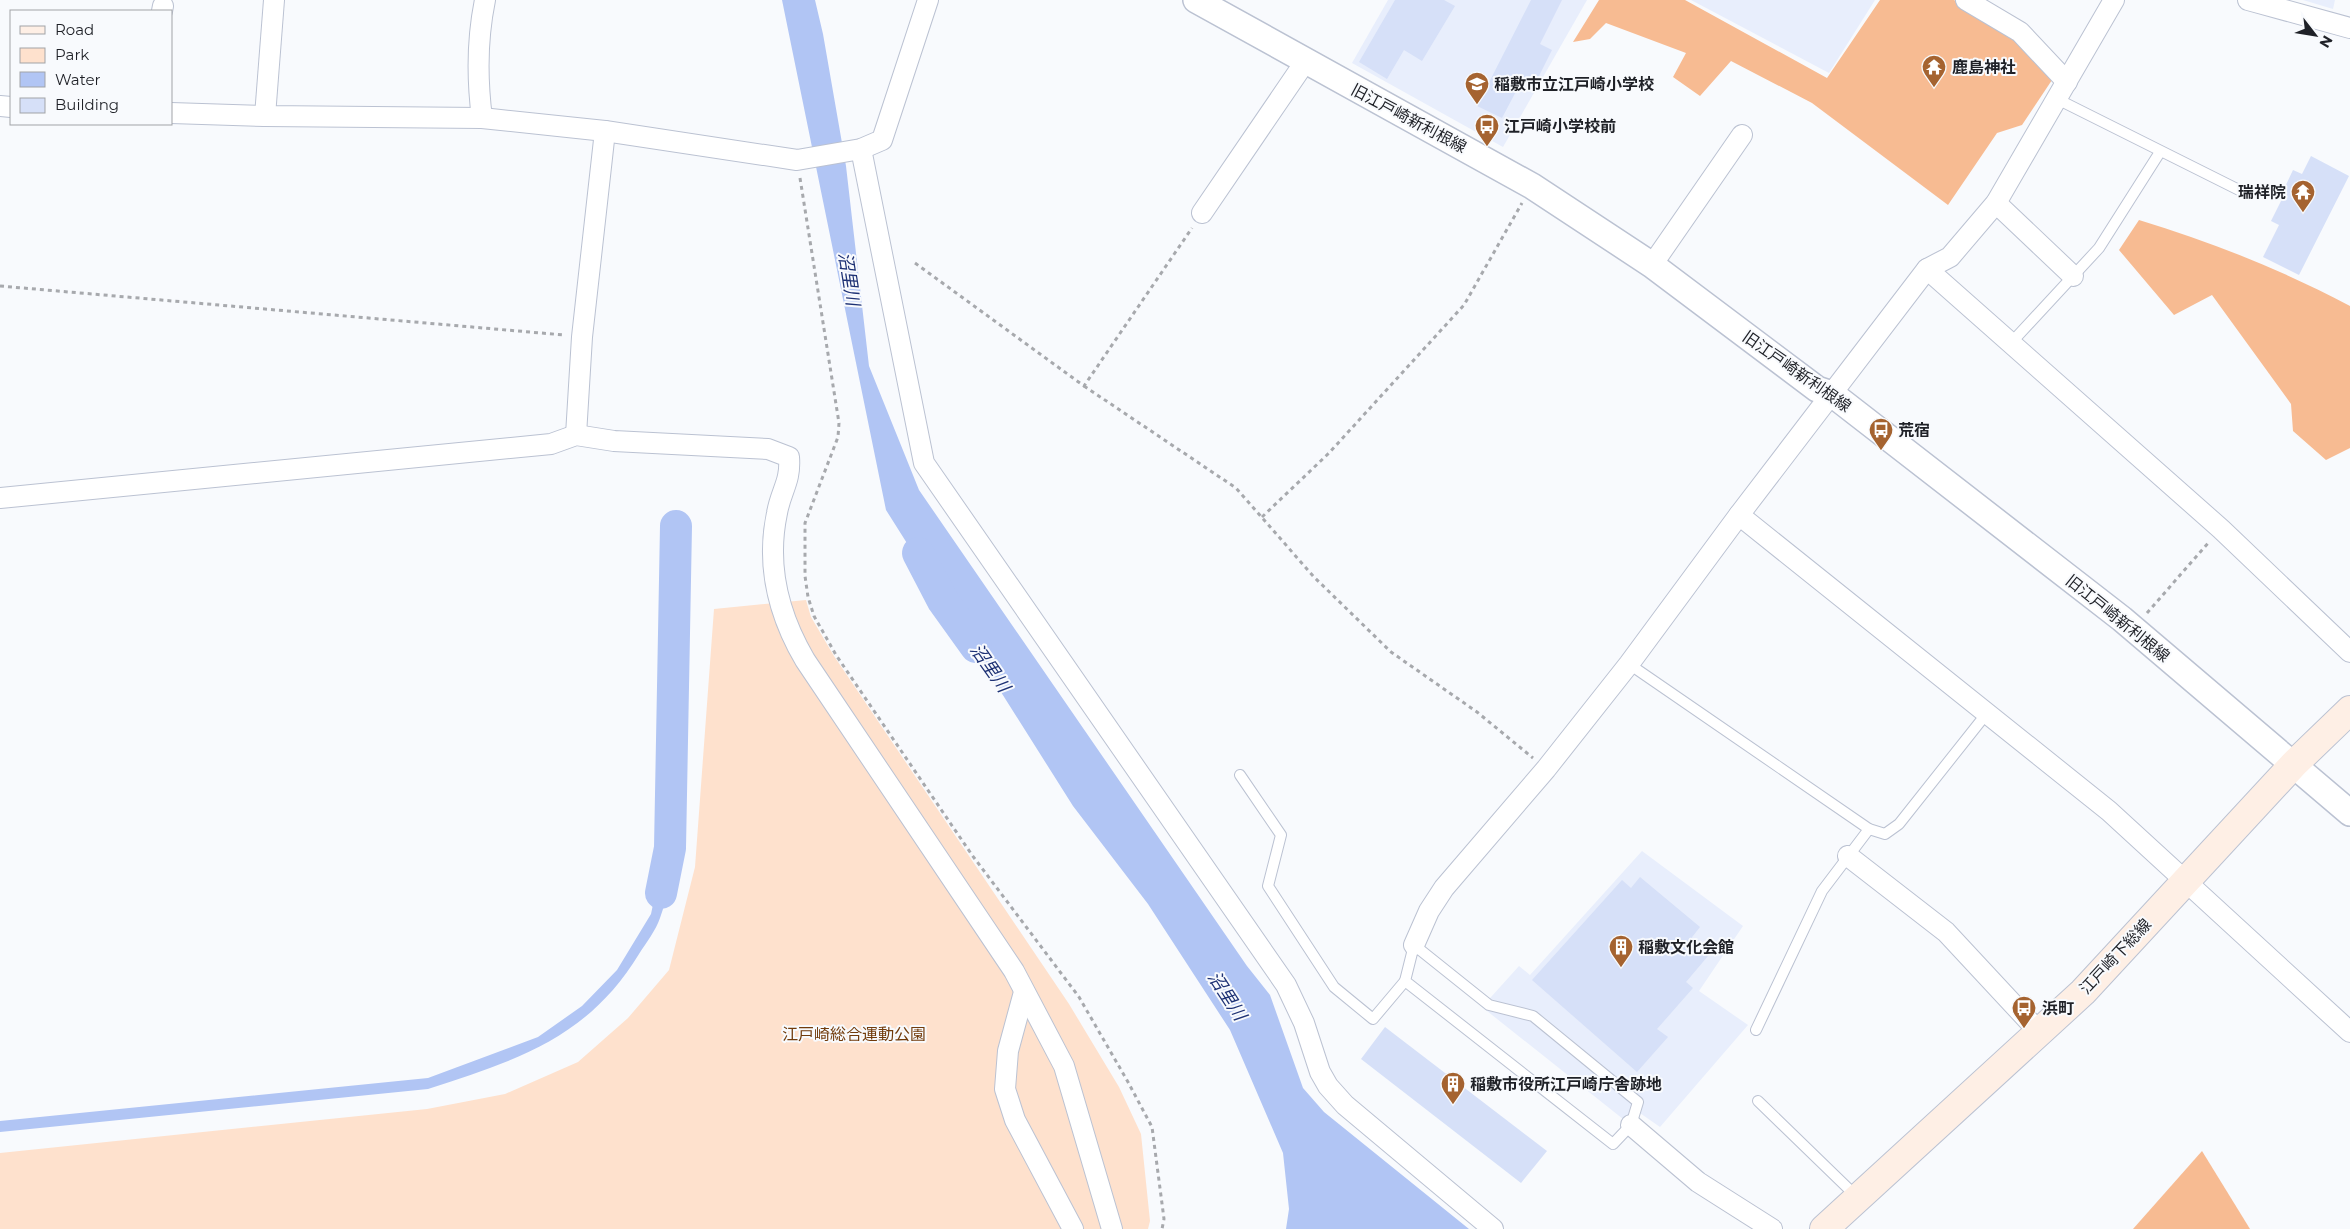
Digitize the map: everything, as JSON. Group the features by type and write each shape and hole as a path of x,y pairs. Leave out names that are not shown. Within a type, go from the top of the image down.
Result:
{"main road":[{"name":"江戸崎下総線","path":"1824,1229 1857,1197 2040,1033 2090,985 2294,764 2350,710"}],"street":[{"path":"265,116 274,0"},
{"path":"482,118 478,88 479,47 485,0"},
{"path":"172,112 265,116 482,118 605,131 801,159 857,150 882,140 928,0"},
{"name":"旧江戸崎新利根線","path":"1196,0 1532,186 1652,265 1817,389 1832,394 2133,628 2294,764 2350,814"},
{"path":"1966,0 2020,32 2062,90"},
{"path":"2248,0 2350,28"},
{"path":"1414,945 1429,911 1444,888 1546,769 1629,664 1739,515 1927,269 1950,257 1996,203 2062,90 2105,3"},
{"path":"1202,213 1305,62"},
{"path":"576,435 582,337 605,131"},
{"path":"1652,265 1742,135"},
{"path":"857,150 924,463 1286,985 1304,1023 1320,1072 1328,1086 1345,1105 1494,1229"},
{"path":"1996,203 2073,276"},
{"path":"1927,269 2221,529 2350,652"},
{"path":"0,498 551,444 576,435 614,441 768,449 789,457 790,473 777,510 772,537 773,567 782,614 793,640 1014,971 1064,1066 1112,1229"},
{"path":"1739,515 2110,811 2350,1032"},
{"path":"1848,856 1946,932 2040,1033"},
{"path":"1024,992 1008,1051 1005,1089 1015,1120 1073,1229"},
{"path":"1631,1125 1698,1182 1772,1229"}],"lane":[{"path":"2062,90 2160,152 2239,190"},
{"path":"2011,343 2098,248 2160,152"},
{"path":"1629,664 1870,828 1885,834 1899,824 1987,713"},
{"path":"1240,775 1281,835 1268,886 1334,987 1373,1019 1405,981 1414,945 1489,1005 1532,1016 1638,1102 1631,1125 1613,1144 1405,981"},
{"path":"1756,1030 1822,891 1870,828"},
{"path":"1758,1101 1857,1197"}],"path":[{"path":"801,159 839,423 838,436 805,523 805,576 808,597 814,616 836,655 972,855 1078,997 1128,1082 1152,1127 1164,1219 1162,1229"},
{"path":"1262,517 1329,453 1464,305 1532,186"},
{"path":"1084,386 1202,213"},
{"path":"915,263 1084,386 1236,488 1314,577 1391,652 1477,712 1546,769"},
{"path":"0,286 582,337"},
{"path":"2133,628 2221,529"}],"shaded area":[{"name":"稲敷市立江戸崎小学校","path":"1388,0 1587,0 1503,147 1352,63"},
{"path":"1599,0 1685,0 1827,78 1880,0 1954,0 2019,41 2054,77 2022,125 1997,133 1948,205 1812,103 1731,61 1700,96 1673,77 1686,53 1606,23 1590,39 1573,42"},
{"path":"1691,0 1875,0 1829,73"},
{"path":"2303,0 2335,0 2333,9"},
{"path":"2139,220 2246,258 2299,280 2350,306 2350,448 2326,460 2293,431 2291,404 2212,295 2174,315 2119,250"},
{"path":"1642,851 1743,926 1699,991 1748,1025 1660,1127 1637,1111 1628,1123 1482,1007 1519,966 1530,975"},
{"path":"2202,1151 2250,1229 2133,1229"}],"green space":[{"name":"江戸崎総合運動公園","path":"806,600 811,617 834,656 1069,1004 1119,1087 1141,1134 1150,1221 1148,1229 0,1229 0,1153 427,1109 505,1094 578,1062 628,1018 669,970 695,867 714,609"}],"water":[{"path":"782,0 815,0 823,34 846,166 869,366 919,490 1247,966 1270,995 1303,1088 1324,1112 1469,1229 1286,1229 1289,1209 1283,1153 1230,1030 1148,904 1073,806 886,510"},
{"path":"665,847 675,851 660,918 651,936 619,983 597,1006 573,1026 548,1042 520,1056 428,1089 0,1132 0,1121 428,1078 538,1037 582,1006 617,970 651,914"}],"building":[{"path":"1395,0 1444,0 1455,6 1422,61 1404,50 1387,79 1359,62"},
{"path":"1531,0 1562,0 1540,44 1552,50 1533,88 1521,82 1502,118 1477,106"},
{"name":"瑞祥院","path":"2311,156 2349,176 2299,275 2263,257 2279,225 2271,221 2286,191 2284,189 2293,170 2302,174"},
{"name":"稲敷文化会館","path":"1640,877 1700,927 1689,941 1708,956 1686,982 1693,988 1657,1029 1668,1037 1637,1072 1532,980 1622,880 1631,888"},
{"name":"稲敷市役所江戸崎庁舎跡地","path":"1385,1027 1547,1151 1521,1183 1361,1059"}],"waterway":[{"path":"661,893 670,848 676,526"},
{"name":"沼里川","path":"918,553 943,601 976,647"}],"place":[{"name":"鹿島神社","path":"1934,88"},
{"name":"稲敷市立江戸崎小学校","path":"1477,105"},
{"name":"江戸崎小学校前","path":"1487,147"},
{"name":"瑞祥院","path":"2303,213"},
{"name":"荒宿","path":"1881,451"},
{"name":"稲敷文化会館","path":"1621,968"},
{"name":"浜町","path":"2024,1029"},
{"name":"稲敷市役所江戸崎庁舎跡地","path":"1453,1105"}]}
